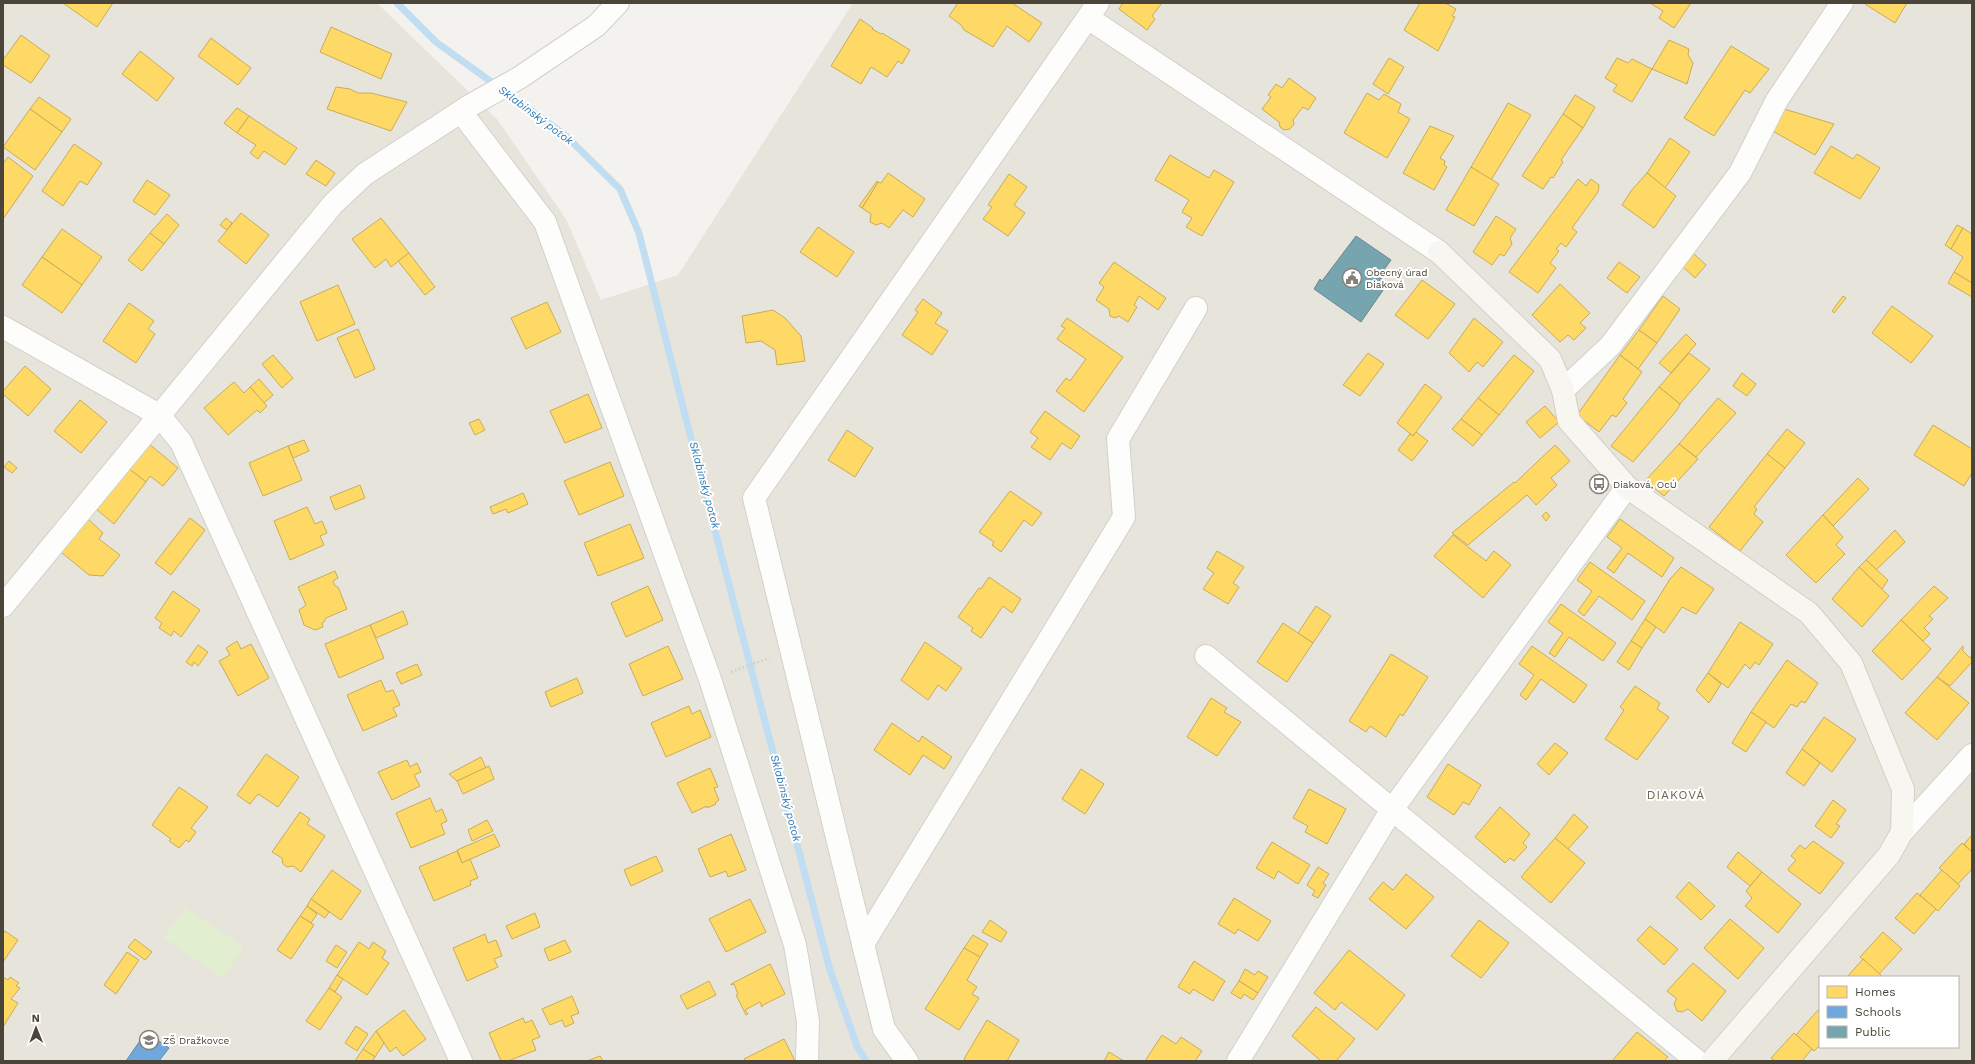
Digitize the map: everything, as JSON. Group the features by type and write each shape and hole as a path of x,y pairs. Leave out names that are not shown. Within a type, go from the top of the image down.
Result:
{"street":[{"path":"3,606 333,204 365,174 466,108 519,78 596,26 618,3"},
{"path":"1563,390 1610,346 1740,173 1777,100 1842,3"},
{"path":"907,1061 884,1029 754,498 1093,10 1439,252 1550,359 1563,390 1569,421 1627,487 1809,613 1851,663 1903,789 1902,832"},
{"path":"466,108 545,222 710,679 794,945 808,1021 807,1061"},
{"path":"863,944 1124,516 1118,439 1196,308"},
{"path":"3,327 159,415 182,442 461,1061"},
{"path":"1238,1061 1391,811 1627,487"},
{"path":"1206,656 1391,811 1696,1061"},
{"path":"1712,1061 1889,855 1902,832 1972,755"}],"path":[{"path":"710,679 791,650"}],"shaded area":[{"path":"3,3 377,3 497,119 566,219 601,300 678,275 853,3 1972,3 1972,1061 3,1061"}],"green space":[{"path":"185,907 244,947 223,978 164,938"}],"building: Homes":[{"path":"63,3 113,3 97,27"},
{"path":"958,3 1012,3 1042,23 1029,42 1007,26 993,47 964,30 961,25 949,16"},
{"path":"1123,3 1162,3 1152,16 1155,19 1147,30 1119,9"},
{"path":"1420,3 1445,3 1456,9 1452,16 1455,17 1438,51 1404,30"},
{"path":"1650,3 1691,3 1674,28 1659,18 1663,11"},
{"path":"1865,3 1907,3 1895,23"},
{"path":"860,19 873,28 872,29 881,34 882,33 910,50 902,64 898,61 887,77 871,67 861,84 831,66"},
{"path":"331,27 392,54 381,79 320,52"},
{"path":"21,35 50,56 31,83 3,65 3,60"},
{"path":"211,38 251,68 238,85 198,56"},
{"path":"1669,40 1689,49 1688,55 1693,63 1687,84 1652,69"},
{"path":"1731,46 1769,69 1750,93 1745,90 1714,136 1684,118"},
{"path":"140,51 174,78 157,101 122,74"},
{"path":"1389,58 1404,67 1388,94 1373,84"},
{"path":"1617,58 1628,63 1632,59 1652,69 1632,102 1613,91 1617,85 1605,78"},
{"path":"1289,78 1316,98 1308,110 1303,107 1293,120 1294,124 1290,129 1284,130 1280,127 1279,122 1262,109 1271,97 1268,95 1276,84 1282,88"},
{"path":"336,87 350,89 358,93 371,93 407,102 391,131 327,109"},
{"path":"1367,93 1379,100 1384,94 1401,104 1398,112 1410,119 1387,158 1344,133"},
{"path":"1575,95 1595,107 1583,128 1563,114"},
{"path":"39,97 71,119 62,132 30,109"},
{"path":"1508,103 1531,115 1491,180 1471,167"},
{"path":"237,108 249,116 237,133 224,123"},
{"path":"30,109 62,132 35,170 3,147"},
{"path":"1784,109 1834,124 1815,155 1771,130"},
{"path":"1563,114 1583,128 1561,160 1563,162 1553,178 1551,177 1543,189 1522,176"},
{"path":"249,116 297,148 285,165 264,151 258,159 250,153 256,145 237,133"},
{"path":"1430,126 1454,136 1440,158 1445,161 1444,165 1447,167 1434,190 1403,173"},
{"path":"1670,138 1690,152 1665,188 1647,173"},
{"path":"74,144 102,163 87,185 80,181 63,206 42,191"},
{"path":"1831,146 1853,159 1857,154 1880,168 1860,199 1814,173"},
{"path":"1170,155 1209,178 1214,170 1234,182 1202,236 1186,227 1192,218 1182,212 1189,200 1155,180"},
{"path":"8,157 33,176 3,219 3,164"},
{"path":"316,160 335,173 326,186 306,174"},
{"path":"1471,167 1499,184 1474,226 1446,210"},
{"path":"888,173 925,199 913,217 903,210 889,228 882,223 876,225 870,222 871,214 862,208 878,182 881,183"},
{"path":"1647,173 1676,196 1654,228 1622,205 1631,191"},
{"path":"1009,174 1027,187 1014,205 1025,213 1008,236 983,219 992,207 988,205"},
{"path":"1578,179 1586,186 1591,179 1599,185 1598,192 1572,228 1577,232 1566,247 1561,243 1556,249 1559,251 1550,263 1556,268 1538,293 1509,272"},
{"path":"147,180 170,195 155,215 133,201"},
{"path":"877,181 878,182 862,208 859,206"},
{"path":"241,213 269,235 246,264 218,241"},
{"path":"167,214 179,225 164,244 150,233"},
{"path":"1496,216 1516,229 1510,238 1512,244 1504,256 1500,254 1492,265 1473,252"},
{"path":"226,218 232,223 227,230 220,225"},
{"path":"381,218 409,253 391,267 386,259 375,268 352,239"},
{"path":"1957,225 1963,228 1951,249 1945,245"},
{"path":"818,227 854,252 837,277 800,252"},
{"path":"1963,228 1972,234 1972,283 1954,272 1963,257 1951,249"},
{"path":"62,229 102,257 82,285 42,257"},
{"path":"150,233 164,244 142,271 128,260"},
{"path":"409,253 435,287 425,295 398,261"},
{"path":"1693,253 1706,265 1695,278 1682,266"},
{"path":"42,257 82,285 62,313 22,285"},
{"path":"1114,262 1166,298 1158,310 1139,296 1134,305 1137,307 1128,322 1119,316 1115,318 1110,316 1109,309 1096,300 1104,287 1099,283"},
{"path":"1619,262 1640,277 1627,293 1607,278"},
{"path":"1954,272 1972,283 1972,297 1948,283"},
{"path":"1422,280 1455,304 1428,339 1395,315"},
{"path":"1560,284 1590,313 1580,323 1586,328 1574,340 1568,335 1560,342 1532,315"},
{"path":"338,285 355,324 317,341 300,302"},
{"path":"1663,296 1680,309 1657,343 1639,330"},
{"path":"1843,296 1846,298 1834,313 1832,311"},
{"path":"923,299 942,313 935,323 948,331 932,355 902,335 918,312 915,310"},
{"path":"547,302 561,332 526,349 511,318"},
{"path":"129,303 154,321 148,329 155,334 136,363 103,341"},
{"path":"1892,306 1933,336 1911,363 1872,333"},
{"path":"773,310 785,318 801,336 805,361 777,365 775,350 761,341 746,343 742,316"},
{"path":"1067,318 1123,357 1084,412 1056,391 1066,378 1070,381 1086,359 1057,339 1065,328 1061,326"},
{"path":"1474,318 1503,342 1483,367 1477,362 1469,372 1449,353"},
{"path":"358,329 375,369 355,378 337,338"},
{"path":"1639,330 1657,343 1638,369 1620,355"},
{"path":"1686,334 1696,344 1671,373 1659,363"},
{"path":"1368,353 1384,364 1360,396 1343,385"},
{"path":"1689,353 1710,369 1680,404 1659,387"},
{"path":"273,355 293,378 282,388 262,364"},
{"path":"1514,355 1534,371 1499,415 1478,398"},
{"path":"1620,355 1642,372 1623,399 1627,403 1616,417 1612,415 1599,432 1577,415"},
{"path":"25,366 51,389 28,416 3,394 3,391"},
{"path":"1742,373 1756,384 1747,396 1733,386"},
{"path":"259,379 273,395 264,403 250,387"},
{"path":"234,382 244,393 250,387 267,406 260,413 257,410 228,435 204,408"},
{"path":"1425,384 1442,397 1413,436 1397,423"},
{"path":"1659,387 1680,404 1677,410 1633,462 1611,446"},
{"path":"588,394 602,428 565,443 550,411"},
{"path":"1478,398 1499,415 1482,435 1461,419"},
{"path":"1718,398 1736,413 1696,457 1679,444"},
{"path":"80,400 107,422 81,453 54,431"},
{"path":"1545,406 1559,422 1540,438 1526,422"},
{"path":"1045,411 1080,436 1071,449 1062,443 1050,460 1031,447 1038,438 1030,432"},
{"path":"479,419 485,430 475,435 469,423"},
{"path":"1461,419 1482,435 1473,446 1452,429"},
{"path":"1933,425 1972,449 1972,473 1964,486 1914,455"},
{"path":"1787,429 1805,443 1785,468 1767,454"},
{"path":"847,430 873,448 855,477 828,460"},
{"path":"1416,432 1428,441 1412,461 1398,450 1410,434 1413,436"},
{"path":"304,440 309,451 293,458 288,446"},
{"path":"148,443 178,468 163,486 150,476 146,482 128,468"},
{"path":"1679,444 1698,459 1664,496 1645,481"},
{"path":"1555,445 1570,461 1551,478 1557,485 1536,505 1527,495 1468,545 1452,533 1514,482 1515,483"},
{"path":"288,446 302,480 263,496 249,463"},
{"path":"1767,454 1785,468 1754,507 1757,509 1754,514 1763,522 1740,551 1709,527"},
{"path":"9,461 17,468 12,473 4,467"},
{"path":"610,462 624,496 579,515 564,481"},
{"path":"128,468 146,482 114,524 96,509"},
{"path":"1858,478 1869,489 1833,526 1823,515"},
{"path":"360,485 365,498 335,510 330,497"},
{"path":"1010,491 1042,513 1032,526 1024,520 1001,552 992,545 994,542 979,532"},
{"path":"523,493 528,504 508,513 506,509 493,514 490,507"},
{"path":"307,507 315,524 322,521 327,533 320,536 324,545 290,560 274,521"},
{"path":"1546,512 1550,516 1546,521 1542,516"},
{"path":"1823,515 1843,537 1836,545 1845,554 1816,583 1786,555"},
{"path":"87,518 103,533 99,539 120,555 103,576 89,575 61,552"},
{"path":"190,518 205,530 171,575 155,563"},
{"path":"1620,519 1674,558 1662,577 1628,553 1614,573 1607,568 1622,548 1607,537"},
{"path":"630,524 644,558 598,576 584,543"},
{"path":"1895,530 1905,542 1876,570 1866,560"},
{"path":"1453,535 1486,561 1494,551 1511,565 1483,598 1434,556"},
{"path":"1217,551 1244,567 1233,583 1239,587 1228,604 1203,589 1214,573 1207,568"},
{"path":"1866,560 1888,580 1882,589 1859,567"},
{"path":"1590,562 1645,601 1632,620 1599,596 1584,616 1578,611 1592,591 1577,580"},
{"path":"1681,567 1714,589 1696,614 1682,607 1664,633 1645,619 1670,579"},
{"path":"1859,567 1889,596 1862,627 1832,599"},
{"path":"335,571 338,578 333,581 335,586 338,587 347,609 326,618 322,623 323,627 315,630 304,625 299,610 306,605 298,587"},
{"path":"989,577 1021,599 1012,613 1003,606 981,638 971,631 973,628 958,617"},
{"path":"648,586 663,620 626,637 611,603"},
{"path":"1934,586 1948,598 1929,616 1933,619 1924,628 1930,634 1923,641 1901,620"},
{"path":"173,591 200,610 181,637 174,631 171,636 159,628 162,623 155,618"},
{"path":"1561,604 1616,643 1603,661 1569,637 1555,657 1549,653 1563,633 1548,622"},
{"path":"1316,606 1331,616 1313,643 1298,633"},
{"path":"403,611 408,624 376,638 370,625"},
{"path":"1645,619 1656,627 1642,648 1631,641"},
{"path":"1901,620 1931,649 1902,680 1872,651"},
{"path":"1740,622 1773,644 1759,665 1755,662 1750,669 1745,664 1728,688 1708,673"},
{"path":"1283,623 1313,643 1287,682 1257,662"},
{"path":"370,625 384,658 339,678 325,644"},
{"path":"237,641 241,649 251,644 269,678 238,696 219,661 230,655 226,648"},
{"path":"1631,641 1642,648 1629,670 1617,662"},
{"path":"925,642 962,668 946,691 938,685 928,700 901,680"},
{"path":"198,645 208,652 198,666 194,662 192,666 186,662"},
{"path":"668,646 683,679 643,696 629,664"},
{"path":"1532,646 1587,685 1574,703 1541,679 1526,700 1520,695 1534,675 1519,664"},
{"path":"1963,646 1963,651 1970,658 1972,655 1972,662 1950,686 1937,677"},
{"path":"1391,654 1428,677 1403,716 1400,714 1386,737 1370,726 1366,732 1349,721"},
{"path":"1787,660 1818,683 1805,703 1801,701 1797,707 1791,704 1774,728 1751,712"},
{"path":"417,664 422,675 401,684 396,673"},
{"path":"1708,673 1721,684 1709,703 1696,690"},
{"path":"1937,677 1969,703 1937,740 1905,713"},
{"path":"577,678 583,693 551,707 545,692"},
{"path":"381,680 386,692 393,690 400,705 393,708 397,716 363,731 347,695"},
{"path":"1635,686 1660,703 1657,709 1669,717 1637,760 1605,739 1624,710 1620,707"},
{"path":"1211,698 1227,708 1224,712 1241,722 1217,756 1187,737"},
{"path":"689,706 692,714 700,710 711,737 666,757 651,723"},
{"path":"1751,712 1766,722 1746,752 1732,743"},
{"path":"1824,717 1856,739 1832,772 1802,749"},
{"path":"892,723 919,742 922,736 952,757 944,769 923,755 910,775 874,750"},
{"path":"1555,743 1568,753 1549,775 1537,764"},
{"path":"1802,749 1820,763 1804,786 1786,773"},
{"path":"266,754 299,777 278,807 258,794 250,804 237,795"},
{"path":"481,757 486,768 457,781 449,774"},
{"path":"407,760 410,767 417,763 421,772 414,775 420,786 392,800 378,772"},
{"path":"1448,764 1481,785 1469,805 1463,802 1454,815 1427,797"},
{"path":"489,766 494,779 463,794 457,781"},
{"path":"710,768 718,787 714,788 719,800 715,803 716,804 707,808 707,806 692,813 677,783"},
{"path":"1081,769 1104,784 1085,814 1062,799"},
{"path":"179,787 208,807 191,828 196,832 189,842 186,840 179,848 169,841 171,839 152,825"},
{"path":"1309,789 1346,809 1327,844 1305,832 1308,826 1293,818"},
{"path":"430,798 436,812 442,809 447,821 441,824 445,834 411,848 396,813"},
{"path":"1833,800 1846,810 1836,824 1840,826 1831,838 1815,826"},
{"path":"1500,807 1530,834 1523,843 1527,847 1514,861 1510,858 1505,863 1475,837"},
{"path":"300,812 310,819 307,824 325,836 301,872 293,866 287,867 283,864 282,858 272,852"},
{"path":"1574,814 1588,827 1568,849 1555,838"},
{"path":"487,820 493,831 472,841 468,830"},
{"path":"494,834 500,846 462,863 457,850"},
{"path":"731,834 746,870 728,877 726,871 710,877 698,849"},
{"path":"1972,835 1972,852 1964,844"},
{"path":"1555,838 1585,863 1551,903 1521,877"},
{"path":"1813,841 1844,863 1820,894 1788,869 1796,860 1791,856 1800,845 1805,849"},
{"path":"1272,842 1310,865 1298,884 1278,871 1274,879 1256,868"},
{"path":"1962,843 1972,852 1972,869 1958,884 1939,868"},
{"path":"457,851 462,863 470,859 478,878 470,881 471,885 434,901 419,867"},
{"path":"1738,852 1762,872 1750,886 1727,867"},
{"path":"656,856 663,871 631,886 624,870"},
{"path":"1318,867 1329,874 1323,883 1326,885 1318,898 1312,895 1315,891 1307,885"},
{"path":"332,870 361,891 341,920 311,899"},
{"path":"1942,870 1960,886 1938,911 1920,895"},
{"path":"1762,872 1801,904 1778,933 1745,906 1752,898 1746,891"},
{"path":"1406,874 1434,897 1406,929 1369,899 1383,882 1393,890"},
{"path":"1689,882 1715,906 1701,920 1676,897"},
{"path":"1917,893 1936,909 1914,934 1895,918"},
{"path":"1234,898 1271,921 1258,941 1238,929 1235,934 1218,924"},
{"path":"311,899 329,912 325,918 307,906"},
{"path":"750,899 766,932 726,952 709,919"},
{"path":"307,906 317,914 311,923 300,916"},
{"path":"535,913 540,927 512,939 506,926"},
{"path":"300,916 314,925 291,959 277,950"},
{"path":"1730,919 1764,948 1738,979 1704,948"},
{"path":"990,920 1007,932 1001,942 982,932"},
{"path":"1479,920 1509,943 1481,978 1451,956"},
{"path":"1650,926 1678,949 1664,965 1637,940"},
{"path":"5,931 18,940 3,962 3,934"},
{"path":"1883,932 1902,949 1879,974 1860,957"},
{"path":"485,934 488,943 496,940 502,956 494,959 498,967 467,981 453,948"},
{"path":"973,935 988,944 980,957 964,948"},
{"path":"135,939 152,952 145,960 128,947"},
{"path":"565,940 571,952 549,961 544,949"},
{"path":"359,942 369,949 373,942 386,951 382,958 389,963 367,995 337,975"},
{"path":"336,945 347,952 337,968 326,961"},
{"path":"964,948 980,957 967,980 977,987 972,994 979,998 959,1030 925,1009"},
{"path":"1349,950 1405,995 1377,1030 1341,1002 1335,1010 1314,993"},
{"path":"127,952 139,960 116,994 104,985"},
{"path":"1863,959 1881,975 1880,976 1848,976"},
{"path":"1194,961 1225,981 1213,1001 1193,989 1190,994 1178,987"},
{"path":"1693,963 1726,991 1702,1021 1688,1009 1682,1012 1677,1011 1674,1003 1677,999 1667,991"},
{"path":"770,964 785,994 763,1005 762,1007 760,1002 745,1010 748,1014 746,1015 736,995 738,994 734,984 731,984"},
{"path":"1245,969 1255,975 1258,971 1268,977 1258,993 1239,981"},
{"path":"337,975 343,979 335,992 329,988"},
{"path":"3,977 8,980 10,977 19,983 16,986 20,988 11,999 18,1003 3,1027"},
{"path":"709,981 716,995 687,1009 680,996"},
{"path":"1239,981 1258,993 1253,1000 1244,994 1241,999 1231,993"},
{"path":"329,988 342,997 320,1030 306,1021"},
{"path":"572,996 579,1013 571,1016 574,1023 565,1027 562,1020 550,1025 542,1009"},
{"path":"1316,1007 1355,1039 1336,1061 1321,1061 1292,1036"},
{"path":"404,1010 426,1039 403,1056 396,1047 390,1052 376,1031"},
{"path":"1819,1010 1819,1046 1814,1051 1796,1035"},
{"path":"523,1018 525,1023 532,1020 540,1037 532,1040 536,1050 508,1061 501,1061 489,1033"},
{"path":"987,1020 1019,1040 1007,1061 967,1061 964,1059"},
{"path":"356,1026 368,1034 357,1051 345,1043"},
{"path":"376,1031 384,1043 375,1057 363,1049"},
{"path":"1637,1032 1668,1057 1664,1061 1612,1061"},
{"path":"1794,1033 1812,1049 1802,1061 1775,1061 1771,1058"},
{"path":"1162,1035 1176,1044 1181,1037 1202,1051 1195,1061 1145,1061"},
{"path":"784,1039 795,1061 745,1061 744,1059"},
{"path":"363,1049 375,1057 372,1061 355,1061"},
{"path":"1109,1052 1124,1061 1104,1061"},
{"path":"600,1056 603,1061 587,1061"}],"building: Schools":[{"name":"ZŠ Dražkovce","path":"146,1032 169,1048 159,1061 126,1061"}],"building: Public":[{"name":"Obecný úrad Diaková","path":"1356,236 1391,260 1379,277 1388,283 1361,322 1314,289 1320,279 1322,281"}],"waterway":[{"name":"Sklabinský potok","path":"397,3 436,42 565,135 620,189 639,233 698,466 830,970 857,1046 866,1061"}],"place":[{"name":"Obecný úrad Diaková","path":"1352,278"},
{"name":"Diaková, OcÚ","path":"1599,484"},
{"name":"ZŠ Dražkovce","path":"149,1040"}],"district":[{"name":"DIAKOVÁ","path":"1676,795"}]}
